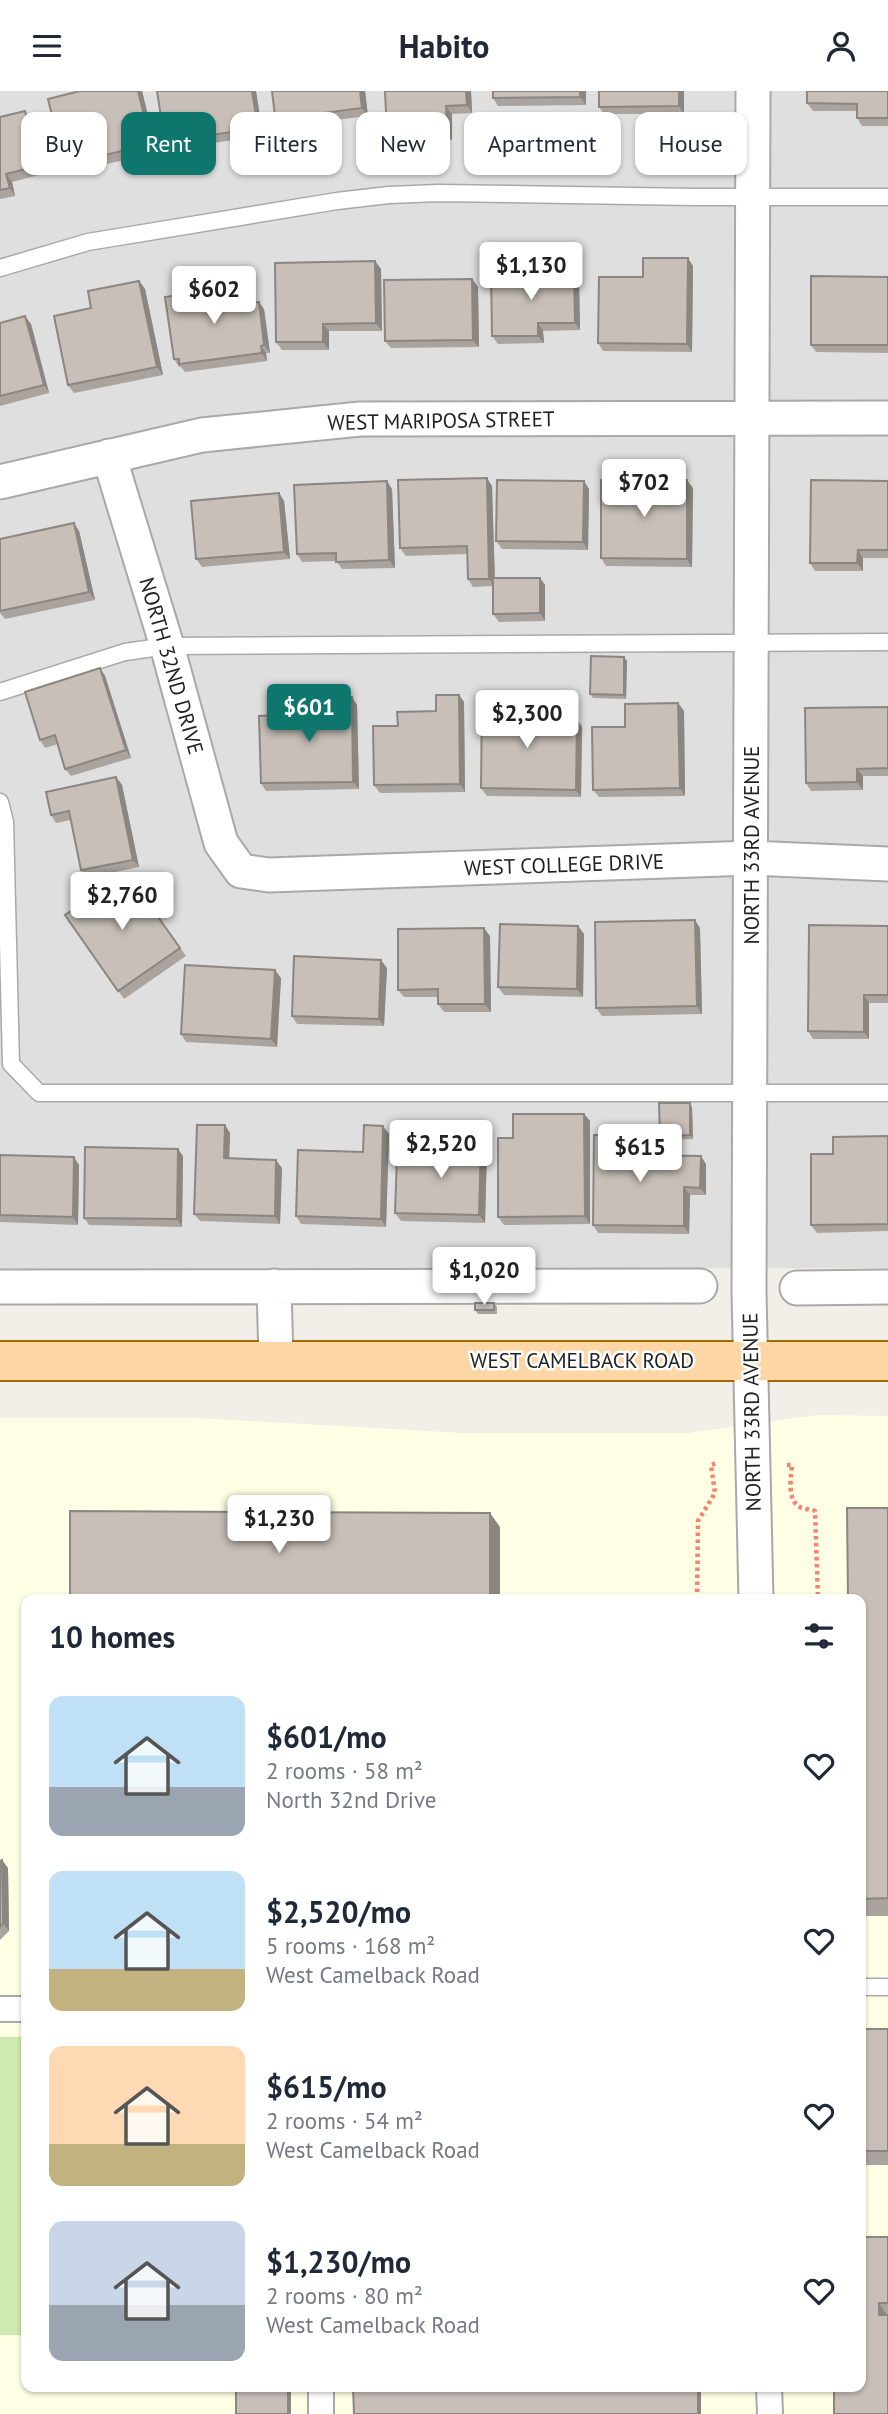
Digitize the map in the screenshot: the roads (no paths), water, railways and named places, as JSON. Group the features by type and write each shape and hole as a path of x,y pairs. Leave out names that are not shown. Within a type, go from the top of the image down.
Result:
{"main road":[{"name":"WEST CAMELBACK ROAD","path":"0,1360 888,1360"}],"street":[{"name":"NORTH 33RD AVENUE","path":"753,91 750,1360 756,1594"},
{"name":"WEST MARIPOSA STREET","path":"0,482 202,435 360,419 888,418"},
{"name":"NORTH 32ND DRIVE","path":"109,456 167,646 221,843 241,871"},
{"name":"WEST COLLEGE DRIVE","path":"241,871 269,875 751,858 888,864"},
{"path":"274,1286 275,1360"},
{"path":"0,1287 700,1286"},
{"path":"797,1288 888,1287"},
{"path":"0,2009 21,2009"},
{"path":"321,2392 321,2414"},
{"path":"769,2392 770,2414"}],"lane":[{"path":"0,268 88,242 389,195 888,197"},
{"path":"0,692 113,655 167,646 888,642"},
{"path":"0,802 5,822 11,1064 39,1093 888,1093"},
{"path":"866,1987 888,1987"}]}
